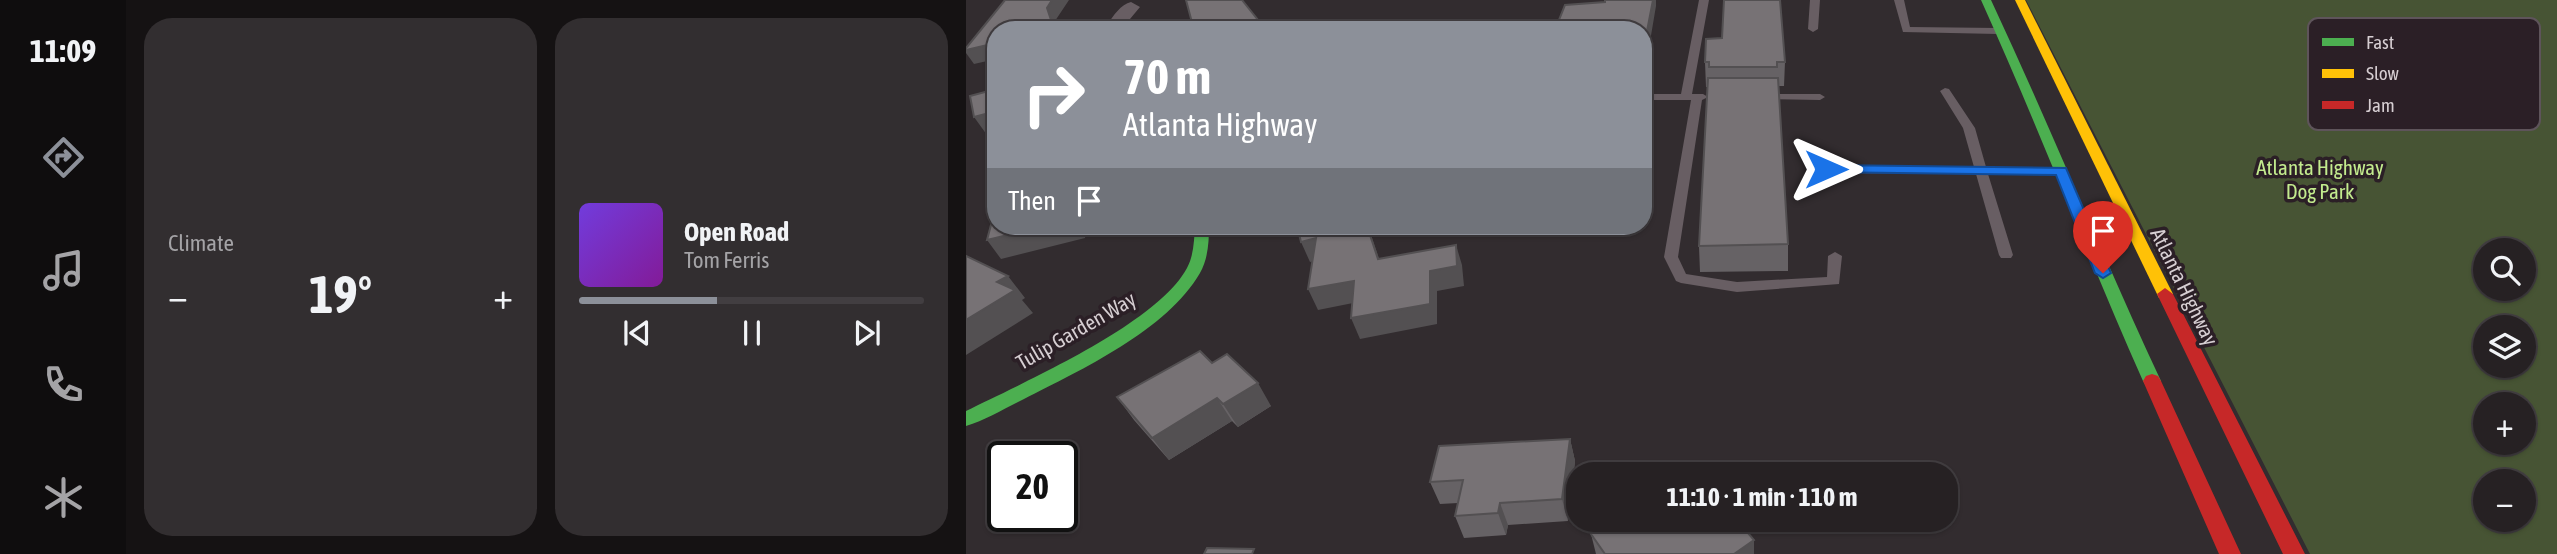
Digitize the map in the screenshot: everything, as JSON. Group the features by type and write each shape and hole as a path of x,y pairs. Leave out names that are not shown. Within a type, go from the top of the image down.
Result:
{"main road":[{"path":"1986,0 2039,115 2103,273 2230,554"},
{"name":"Atlanta Highway","path":"2020,0 2294,554"},
{"name":"Tulip Garden Way","path":"966,419 1143,322 1175,295 1192,274 1200,235"}],"street":[{"path":"1119,21 1131,7"}],"lane":[{"path":"1704,0 1698,97 1671,257 1681,278 1737,287 1834,281 1835,256"},
{"path":"1813,29 1815,0"},
{"path":"1899,0 1907,30 1998,31"},
{"path":"1926,30 1931,46"},
{"path":"1945,91 1969,128 2006,255"},
{"path":"1652,97 1698,97"},
{"path":"1751,97 1820,97"},
{"path":"1826,169 2062,171"}],"green space":[{"name":"Atlanta Highway Dog Park","path":"2026,0 2557,0 2557,554 2310,554"}],"building":[{"path":"1005,0 1052,0 1047,8 1051,21 988,21"},
{"path":"1186,0 1242,0 1259,21 1192,21"},
{"path":"1653,0 1649,21 1559,21 1565,5"},
{"path":"1724,0 1780,0 1785,62 1777,62 1777,67 1709,67 1709,62 1705,62 1706,39 1722,38"},
{"path":"987,22 987,45 966,48"},
{"path":"1708,78 1778,78 1788,244 1699,246"},
{"path":"987,91 987,114 974,117 970,96"},
{"path":"988,235 1008,235 987,240"},
{"path":"1299,235 1370,235 1378,259 1456,245 1457,266 1430,271 1430,304 1351,318 1354,281 1308,289 1316,238 1301,242"},
{"path":"966,256 1008,276 997,282 1015,290 966,320"},
{"path":"1200,351 1212,363 1227,354 1258,383 1223,404 1217,398 1152,438 1117,397"},
{"path":"1570,439 1562,499 1500,503 1498,513 1455,516 1463,480 1430,482 1439,446"},
{"path":"1747,532 1754,540 1734,554 1605,554 1591,534"},
{"path":"1207,548 1254,549 1252,554 1204,554"}],"traffic: fast":[{"path":"1986,0 2039,115 2103,273 2152,381"},
{"path":"966,419 1089,356 1151,316 1175,294 1192,273 1202,235"}],"traffic: slow":[{"path":"2020,0 2165,294"}],"traffic: jam":[{"path":"2165,294 2294,554"},
{"path":"2152,381 2230,554"}],"route":[{"path":"1826,169 2062,171 2103,273"}]}
